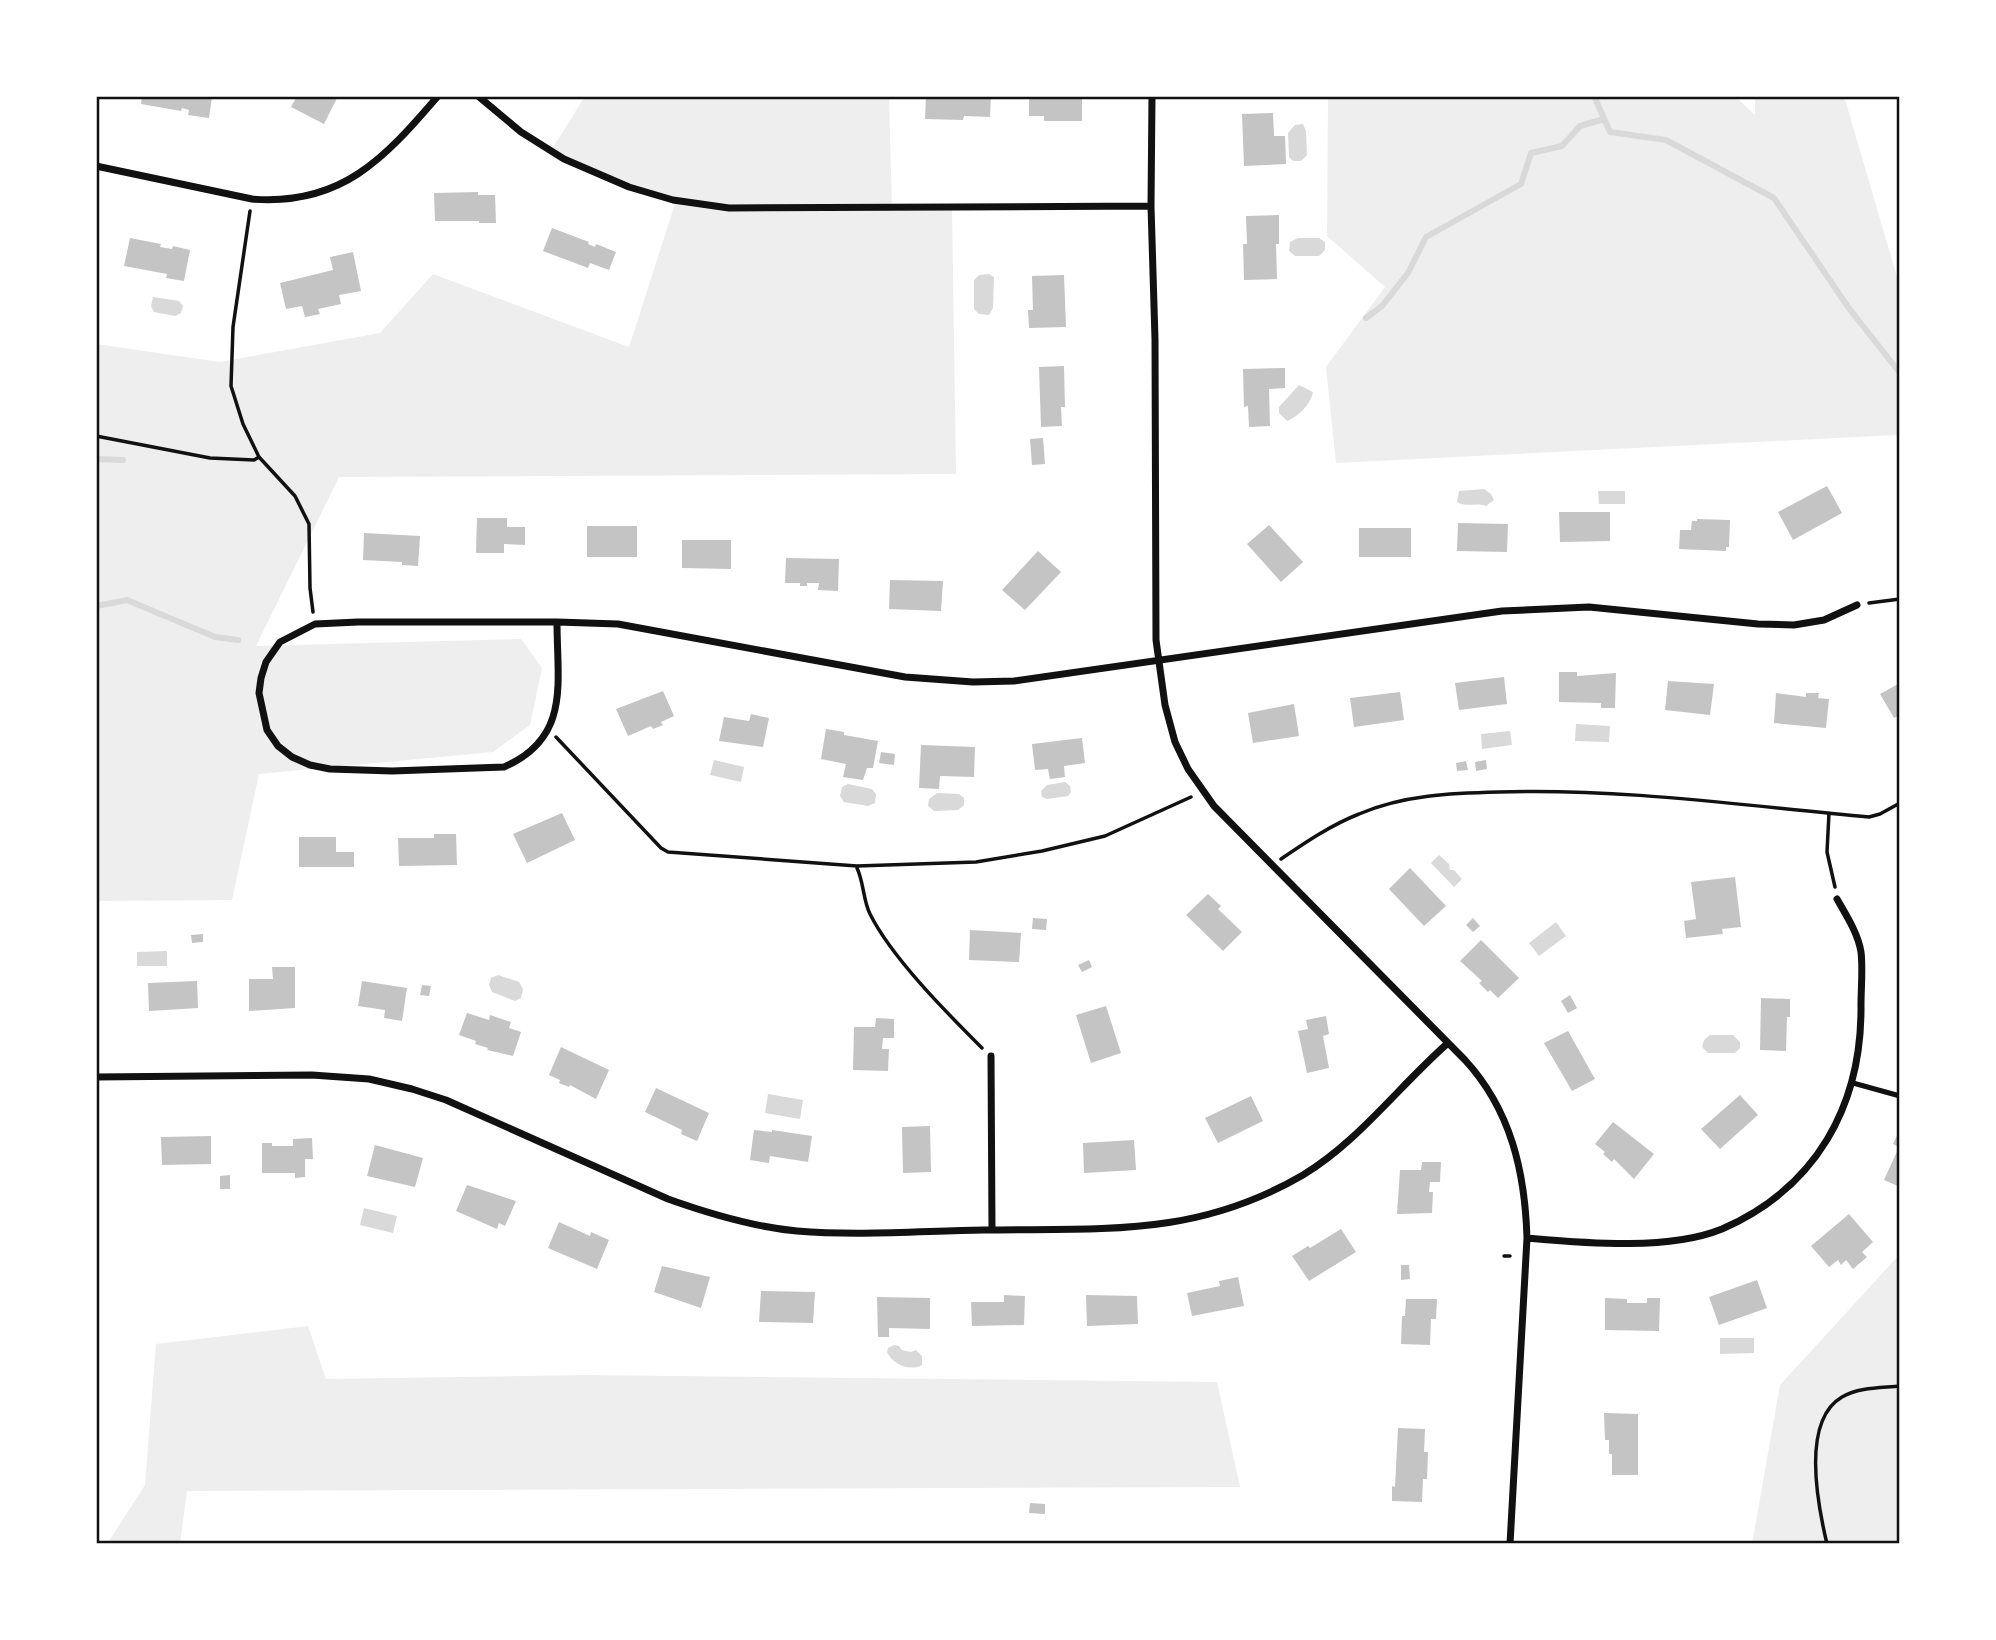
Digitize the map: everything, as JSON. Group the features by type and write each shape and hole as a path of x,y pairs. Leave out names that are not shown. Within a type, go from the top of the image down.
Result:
{"street":[{"path":"96,166 252,199 278,201 299,198 328,191 357,176 387,151 438,96"},
{"path":"478,96 521,132 564,159 629,187 673,200 729,208 1151,206"},
{"path":"1152,96 1155,623 1164,705 1175,742 1202,792 1213,806 1484,1081 1510,1135 1520,1167 1526,1203 1527,1238 1510,1544"},
{"path":"557,622 553,721 534,749 504,767 330,769 310,765 292,757 278,746 267,730 259,693 266,662 281,642 315,624 557,622 618,624 905,677 973,682 1014,681 1502,611 1589,607 1758,624 1794,625 1824,620 1857,605"},
{"path":"1527,1238 1640,1243 1679,1241 1720,1229 1763,1207 1795,1181 1823,1146 1843,1110 1853,1083 1860,1036 1861,950 1851,923 1837,899"},
{"path":"96,1077 312,1075 369,1079 446,1100 668,1199 747,1223 796,1231 847,1233 1141,1228 1218,1213 1260,1197 1304,1174 1344,1145 1448,1043"},
{"path":"991,1056 992,1230"}],"lane":[{"path":"1853,1083 1900,1096"}],"path":[{"path":"252,199 233,327 231,386 243,424 259,457 295,496 309,524 310,588 315,624"},
{"path":"96,436 210,458 254,460 259,457"},
{"path":"1857,605 1900,599"},
{"path":"548,730 661,848 668,852 857,866 976,862 1055,849 1105,836 1202,792"},
{"path":"1272,864 1322,831 1361,813 1416,797 1574,790 1869,817 1881,814 1900,803"},
{"path":"1829,813 1827,852 1837,899"},
{"path":"857,866 869,912 882,934 956,1022 991,1056"},
{"path":"1504,1256 1510,1256"},
{"path":"1827,1544 1816,1480 1818,1439 1823,1418 1831,1404 1844,1396 1858,1391 1900,1386"}],"shaded area":[{"path":"585,96 889,96 892,209 952,208 956,474 339,477 256,646 521,639 542,668 530,725 493,752 259,774 232,900 96,901 96,344 220,362 380,333 433,274 629,347 675,204 549,154"},
{"path":"1328,96 1735,96 1755,115 1755,96 1844,96 1900,287 1900,439 1896,435 1336,463 1326,367 1385,287 1327,236"},
{"path":"1303,124 1307,155 1301,161 1293,161 1289,157 1288,133 1295,125"},
{"path":"1298,238 1319,238 1325,242 1325,250 1319,256 1295,256 1289,251 1290,242"},
{"path":"989,274 994,277 993,308 989,315 979,314 974,309 974,280 979,275"},
{"path":"153,297 179,301 183,306 181,313 175,316 154,312 151,306"},
{"path":"1299,385 1313,392 1312,397 1303,410 1287,421 1279,413 1279,407"},
{"path":"1484,489 1494,500 1486,506 1457,502 1459,491"},
{"path":"1598,491 1625,491 1625,504 1599,504"},
{"path":"1576,724 1610,726 1609,742 1575,741"},
{"path":"1510,731 1512,745 1482,749 1481,734"},
{"path":"714,760 744,767 741,782 710,775"},
{"path":"1065,782 1070,786 1071,792 1068,796 1047,799 1042,797 1041,791 1047,785"},
{"path":"848,784 872,789 876,794 875,803 868,806 844,802 840,796 842,787"},
{"path":"937,793 959,794 964,798 964,805 958,810 934,811 928,806 929,799"},
{"path":"1439,855 1449,864 1450,870 1454,870 1462,879 1454,887 1431,863"},
{"path":"1556,922 1566,936 1539,956 1529,943"},
{"path":"167,951 167,966 137,966 137,952"},
{"path":"498,975 519,982 523,989 521,998 515,1001 492,992 489,985 491,978"},
{"path":"1710,1035 1733,1035 1740,1042 1740,1048 1735,1053 1708,1053 1702,1047 1704,1040"},
{"path":"768,1094 803,1100 800,1119 765,1113"},
{"path":"364,1208 397,1216 393,1233 360,1225"},
{"path":"1900,1254 1900,1544 1752,1544 1780,1385"},
{"path":"308,1326 326,1379 586,1375 1217,1382 1240,1487 187,1491 180,1544 107,1544 145,1485 156,1344"},
{"path":"1720,1338 1754,1338 1754,1353 1720,1354"},
{"path":"894,1345 902,1350 916,1350 922,1356 922,1365 912,1368 897,1363 887,1352 888,1348"}],"building":[{"path":"142,96 212,97 209,118 188,115 189,110 182,108 181,111 141,104"},
{"path":"297,96 338,96 324,124 291,107"},
{"path":"926,96 991,96 990,117 964,116 963,120 925,119"},
{"path":"1029,96 1082,96 1082,121 1044,121 1044,116 1029,116"},
{"path":"1273,113 1274,136 1285,136 1286,164 1244,166 1242,114"},
{"path":"478,192 478,195 495,195 496,223 435,221 434,193"},
{"path":"1279,215 1277,279 1244,280 1243,244 1247,244 1246,216"},
{"path":"552,228 589,242 588,244 595,247 596,244 616,252 609,270 590,263 588,268 543,251"},
{"path":"130,238 161,244 160,247 172,249 173,246 190,250 184,281 166,278 167,274 124,266"},
{"path":"353,252 361,291 339,295 341,304 318,309 320,314 305,317 302,306 286,309 280,283 333,270 330,257"},
{"path":"1064,275 1066,327 1029,328 1028,310 1033,310 1032,276"},
{"path":"1064,366 1065,407 1061,407 1062,426 1041,427 1039,367"},
{"path":"1285,368 1285,388 1269,389 1270,426 1249,427 1248,406 1244,407 1243,369"},
{"path":"1043,438 1045,464 1032,465 1030,439"},
{"path":"1827,486 1842,513 1793,540 1778,512"},
{"path":"1559,512 1610,512 1610,541 1560,542"},
{"path":"477,518 507,518 507,527 525,527 525,545 504,544 504,553 476,553"},
{"path":"1730,520 1729,547 1726,547 1726,551 1679,549 1680,530 1691,530 1692,521"},
{"path":"1458,523 1508,524 1507,552 1457,551"},
{"path":"1269,525 1303,562 1281,582 1247,544"},
{"path":"587,526 637,526 637,557 587,557"},
{"path":"1359,528 1411,528 1411,557 1359,557"},
{"path":"364,533 420,536 418,566 402,565 402,562 363,560"},
{"path":"682,540 731,540 731,569 682,568"},
{"path":"1038,551 1061,572 1025,610 1002,590"},
{"path":"786,558 839,559 838,591 818,590 819,583 800,586 800,583 785,583"},
{"path":"890,580 943,581 941,611 889,609"},
{"path":"1559,672 1577,672 1577,676 1616,673 1615,708 1601,708 1601,703 1559,702"},
{"path":"1504,677 1507,704 1459,710 1455,683"},
{"path":"1668,681 1714,684 1710,715 1665,710"},
{"path":"1900,683 1900,715 1894,718 1880,694"},
{"path":"663,691 674,716 661,722 663,725 653,729 651,726 628,736 616,709"},
{"path":"1400,692 1404,720 1354,727 1350,698"},
{"path":"1776,693 1806,697 1806,693 1819,693 1818,698 1829,699 1826,728 1774,723"},
{"path":"1294,704 1299,736 1253,743 1248,713"},
{"path":"751,714 769,718 763,747 719,741 724,717 749,721"},
{"path":"826,729 878,741 873,768 867,768 863,780 843,777 846,764 821,759"},
{"path":"1082,738 1085,763 1064,766 1065,777 1050,779 1048,769 1035,770 1032,744"},
{"path":"921,745 975,747 974,777 940,776 939,789 919,788"},
{"path":"881,752 895,754 894,765 879,763"},
{"path":"1486,760 1487,769 1476,771 1475,762"},
{"path":"1466,761 1468,770 1457,771 1456,763"},
{"path":"562,813 575,840 527,863 513,834"},
{"path":"434,834 456,834 457,865 399,866 398,838 434,838"},
{"path":"299,837 336,837 336,852 354,852 354,867 299,867"},
{"path":"1410,868 1446,906 1424,926 1389,889"},
{"path":"1735,877 1741,927 1722,929 1723,934 1686,938 1684,921 1696,919 1691,882"},
{"path":"1208,894 1221,906 1218,909 1242,932 1223,951 1186,915"},
{"path":"1033,918 1047,919 1046,930 1032,929"},
{"path":"1473,918 1480,926 1473,932 1466,925"},
{"path":"970,930 1021,933 1019,962 969,960"},
{"path":"203,934 203,942 192,943 191,935"},
{"path":"1481,940 1519,978 1498,998 1490,990 1488,992 1479,983 1482,981 1460,961"},
{"path":"1089,960 1092,967 1082,972 1078,965"},
{"path":"272,967 295,967 295,1008 249,1011 249,979 273,979"},
{"path":"197,981 198,1008 149,1011 148,983"},
{"path":"362,981 407,988 402,1021 384,1018 385,1010 358,1006"},
{"path":"422,985 431,986 429,996 420,995"},
{"path":"1570,995 1577,1008 1568,1013 1561,1001"},
{"path":"1761,998 1790,999 1786,1051 1760,1050"},
{"path":"1106,1006 1121,1053 1091,1063 1076,1015"},
{"path":"467,1013 489,1020 490,1015 511,1022 509,1028 521,1032 513,1056 487,1050 488,1048 475,1044 476,1041 459,1035"},
{"path":"1326,1016 1329,1034 1323,1036 1329,1068 1307,1073 1298,1031 1308,1029 1306,1020"},
{"path":"876,1018 894,1019 894,1038 883,1038 882,1049 889,1049 888,1071 853,1070 854,1027 875,1027"},
{"path":"1568,1031 1595,1079 1572,1091 1544,1043"},
{"path":"561,1047 609,1070 596,1099 570,1085 569,1087 559,1083 560,1080 549,1075"},
{"path":"656,1088 709,1113 697,1141 681,1134 682,1130 645,1112"},
{"path":"1740,1095 1758,1115 1720,1149 1701,1129"},
{"path":"1251,1096 1263,1121 1218,1143 1205,1118"},
{"path":"1613,1122 1654,1154 1634,1179 1595,1144"},
{"path":"930,1126 931,1172 903,1173 902,1127"},
{"path":"1900,1129 1900,1187 1884,1180 1899,1147 1893,1144"},
{"path":"754,1130 812,1136 808,1162 770,1156 769,1163 750,1160"},
{"path":"211,1136 211,1164 162,1165 161,1137"},
{"path":"312,1138 313,1159 305,1159 305,1177 295,1178 295,1173 262,1173 262,1143 293,1146 293,1139"},
{"path":"1134,1140 1136,1170 1084,1173 1083,1143"},
{"path":"375,1145 423,1158 415,1187 367,1176"},
{"path":"1422,1162 1441,1162 1440,1182 1430,1182 1429,1192 1433,1192 1432,1213 1397,1214 1400,1170 1421,1170"},
{"path":"230,1175 230,1189 220,1189 220,1176"},
{"path":"467,1185 516,1201 505,1226 499,1223 497,1229 456,1211"},
{"path":"1849,1214 1873,1242 1862,1252 1867,1257 1853,1269 1846,1260 1841,1265 1838,1260 1829,1267 1811,1246"},
{"path":"559,1222 590,1236 591,1232 609,1240 597,1269 548,1248"},
{"path":"1341,1229 1356,1252 1309,1281 1292,1256"},
{"path":"1401,1265 1409,1265 1410,1279 1401,1280"},
{"path":"662,1266 710,1277 701,1308 654,1292"},
{"path":"1238,1277 1244,1306 1192,1316 1187,1293 1220,1286 1219,1281"},
{"path":"1757,1280 1767,1308 1719,1325 1709,1297"},
{"path":"761,1291 815,1292 813,1323 759,1322"},
{"path":"1004,1295 1025,1296 1024,1325 972,1326 971,1302 1004,1302"},
{"path":"1086,1295 1137,1296 1138,1324 1087,1326"},
{"path":"877,1297 930,1298 930,1329 889,1328 889,1337 878,1337"},
{"path":"1605,1298 1627,1299 1627,1303 1647,1303 1647,1298 1660,1298 1659,1331 1605,1330"},
{"path":"1406,1299 1437,1299 1436,1319 1431,1319 1430,1345 1401,1344"},
{"path":"1604,1413 1638,1414 1638,1475 1612,1475 1612,1454 1609,1454 1609,1440 1605,1440"},
{"path":"1398,1428 1425,1429 1427,1479 1423,1479 1422,1502 1392,1501"},
{"path":"1030,1503 1045,1504 1045,1514 1029,1513"}],"waterway":[{"path":"1594,96 1610,132 1666,140 1774,198 1848,307 1900,373"},
{"path":"1366,318 1382,306 1408,273 1426,237 1521,184 1531,153 1562,146 1580,126 1604,119"},
{"path":"96,459 123,460"},
{"path":"96,606 127,600 215,637 238,640"}]}
